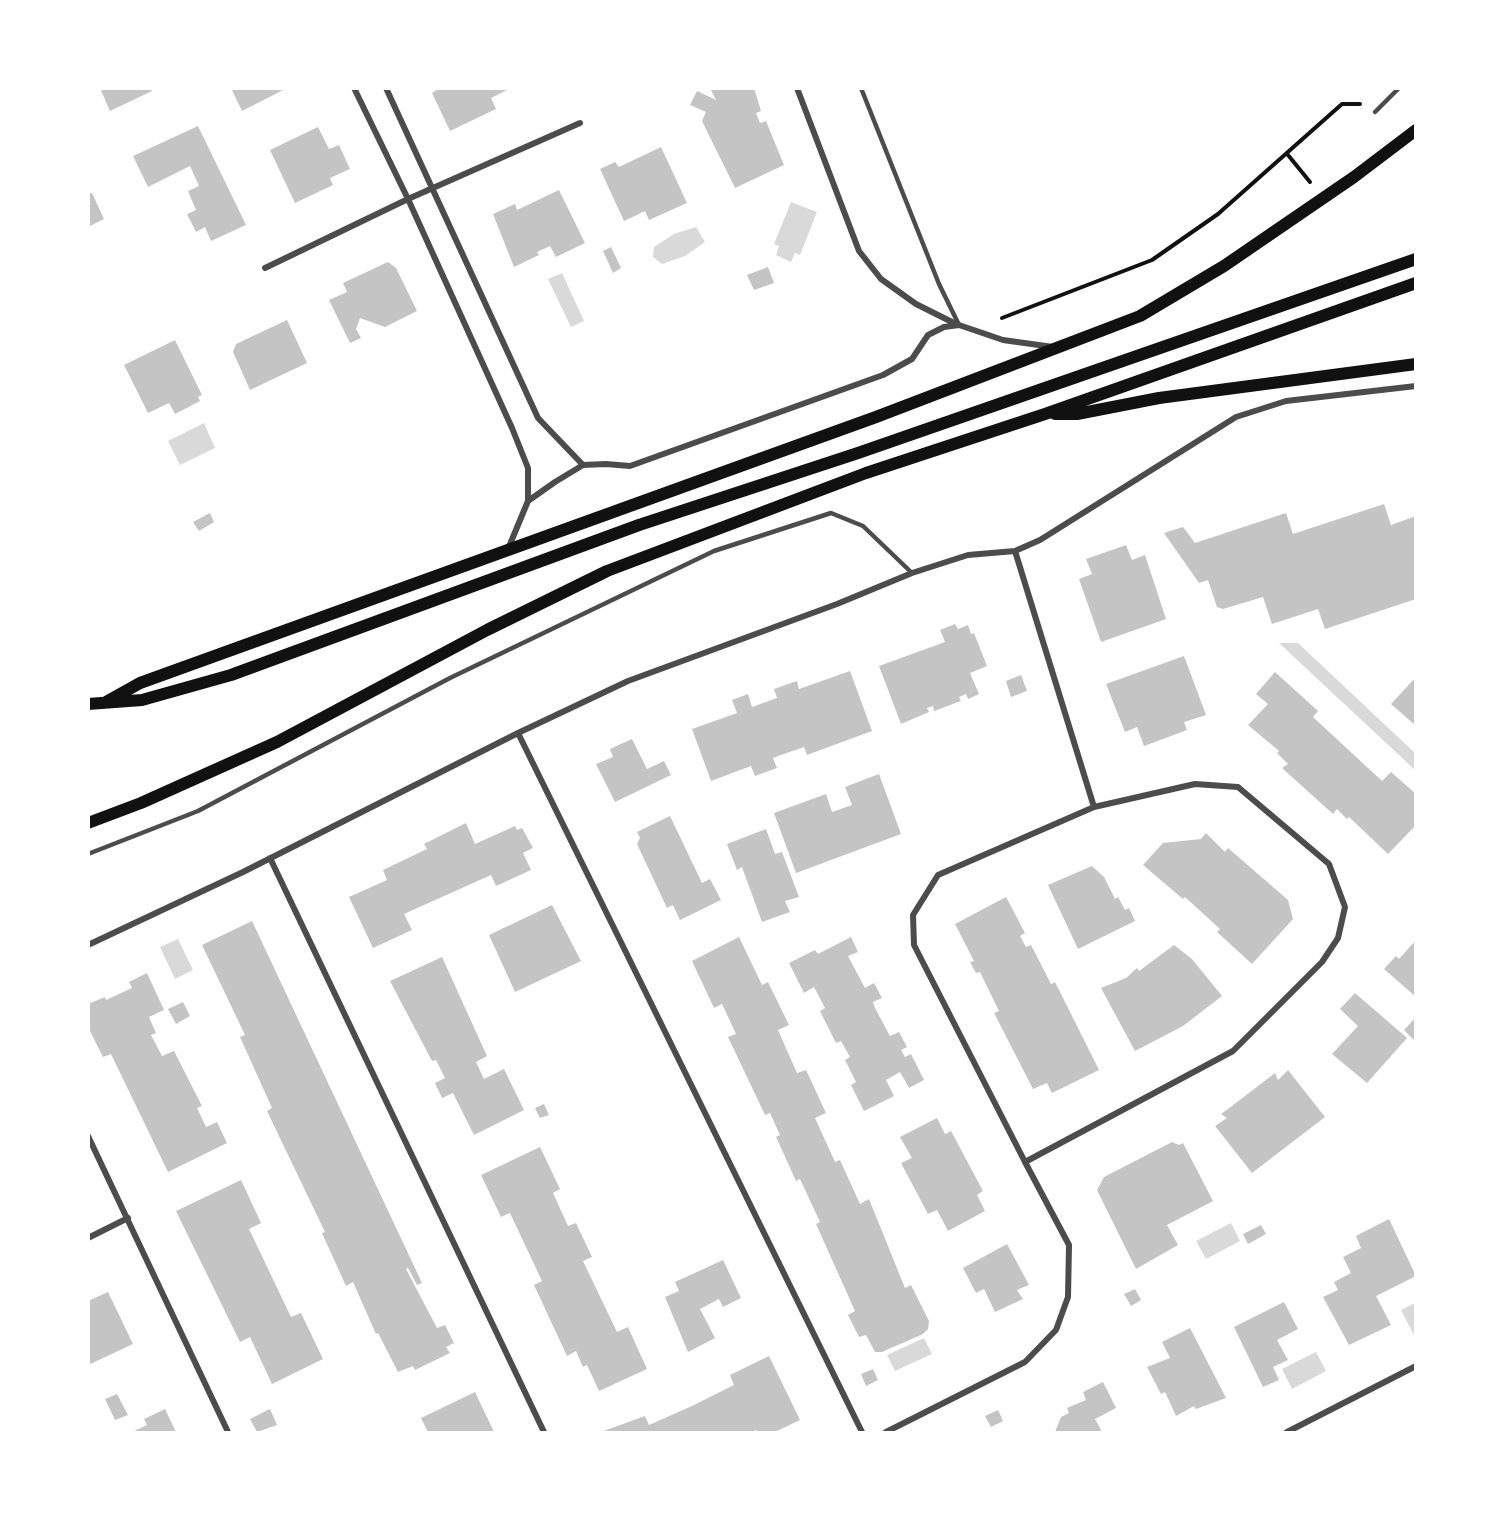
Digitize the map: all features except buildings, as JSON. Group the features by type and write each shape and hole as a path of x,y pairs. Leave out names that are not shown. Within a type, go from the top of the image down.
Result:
{"main road":[{"path":"106,702 140,683 1059,348 1140,316 1224,266 1354,177 1416,130"},
{"path":"88,704 142,700 231,675 628,529 880,445 1416,259"},
{"path":"88,823 141,803 277,742 487,630 607,571 866,473 1045,414 1416,283"},
{"path":"1045,414 1077,414 1159,398 1416,364"}],"street":[{"path":"354,88 408,199 528,468 528,501 508,549"},
{"path":"386,88 538,418 583,465"},
{"path":"797,88 859,251 881,279 916,304 959,325 1003,340 1059,348"},
{"path":"265,268 408,199 579,123"},
{"path":"528,501 583,465 630,466 883,375 912,359 928,335 944,327 959,325"},
{"path":"88,945 628,681 837,604 912,573 968,555 1015,551 1040,540 1236,417 1286,401 1416,386"},
{"path":"1015,551 1094,807"},
{"path":"518,733 862,1432"},
{"path":"886,1432 1025,1362 1056,1330 1068,1297 1069,1245 1025,1162 914,945 913,915 938,875 1094,807 1195,784 1238,787 1329,864 1345,907 1338,938 1322,962 1233,1051 1025,1162"},
{"path":"270,858 544,1432"},
{"path":"88,1136 228,1432"},
{"path":"88,1238 128,1218"},
{"path":"1287,1432 1416,1366"}],"lane":[{"path":"861,88 939,284 959,325"},
{"path":"1375,112 1399,88"},
{"path":"88,854 198,811 450,678 714,551 831,513 863,526 912,573"}],"path":[{"path":"1000,318 1010,317 1152,260 1218,214 1342,104 1365,105 1375,112"}],"shaded area":[{"path":"791,202 817,212 800,255 795,253 791,262 776,255 779,246 774,244"},
{"path":"696,227 705,242 685,256 662,264 653,257 654,247 674,234"},
{"path":"562,273 584,321 571,327 548,279"},
{"path":"204,423 215,448 180,465 168,441"},
{"path":"1279,643 1298,643 1415,753 1415,770"},
{"path":"178,939 193,970 175,979 160,947"},
{"path":"1231,1223 1240,1241 1206,1259 1196,1241"},
{"path":"1415,1303 1416,1335 1414,1335 1401,1310"},
{"path":"924,1338 932,1354 895,1371 887,1355"},
{"path":"1316,1352 1326,1371 1292,1389 1282,1369"}]}
